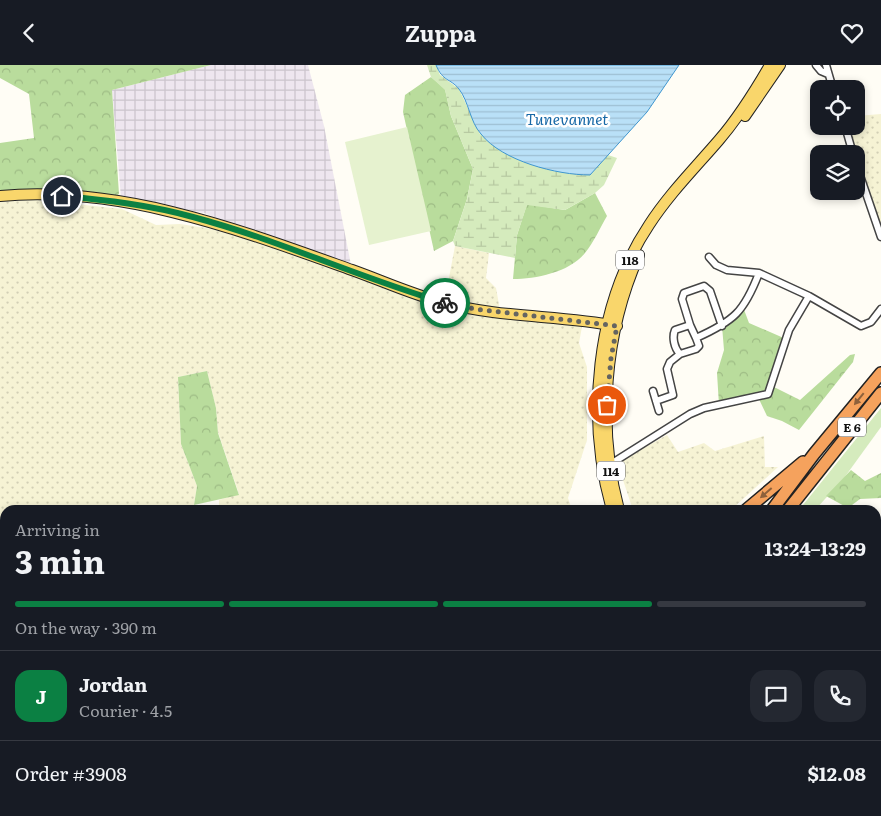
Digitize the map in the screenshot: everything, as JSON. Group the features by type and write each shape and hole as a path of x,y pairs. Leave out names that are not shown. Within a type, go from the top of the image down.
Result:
{"highway":[{"name":"E 6","path":"776,505 814,454 881,373"},
{"name":"E 6","path":"792,505 881,393"},
{"name":"E 6","path":"752,505 814,454"}],"main road":[{"name":"118","path":"613,325 629,262 648,225 720,139 750,99 770,65"},
{"name":"118","path":"720,139 732,129 755,103 780,65"},
{"path":"0,196 45,195 156,208 239,231 443,303 493,312 613,325"},
{"name":"114","path":"613,325 607,405 609,464 618,505"},
{"name":"114","path":"611,505 603,475 598,415 599,385 613,325"}],"street":[{"path":"816,65 821,71 828,74"},
{"path":"826,65 830,80"},
{"path":"865,190 881,237"},
{"path":"709,257 716,265 727,270 759,273 809,295 861,326 871,322 881,309"},
{"path":"696,338 731,321 743,307 759,273"},
{"path":"656,401 673,395 667,369 670,362 680,354 696,349 699,346 682,299 684,293 704,286 710,291 722,326"},
{"path":"603,475 609,464 690,414 704,408 768,394 789,330 809,295"},
{"path":"680,354 677,351 673,335 675,330 690,325"},
{"path":"653,391 659,411"}],"shaded area":[{"path":"211,65 308,65 324,126 352,270 204,213 121,198 112,90"},
{"path":"881,114 881,237 865,190 865,145 850,145 848,135 865,135 865,115"},
{"path":"0,196 122,209 156,225 180,224 212,229 352,270 431,299 583,321 579,343 587,367 587,440 568,498 570,505 219,505 219,500 239,494 218,432 216,408 207,371 178,377 181,444 197,486 194,505 0,505"},
{"path":"455,246 489,253 486,278 496,288 500,310 452,300 454,285 448,283"},
{"path":"667,435 678,452 704,443 715,451 764,436 765,467 778,467 736,505 631,505 618,465 621,461"}],"green space":[{"path":"0,65 211,65 112,90 119,194 116,196 46,190 0,196 0,143 34,138 29,94 0,78"},
{"path":"427,65 436,65 440,75 459,89 480,134 589,175 608,155 617,158 604,185 595,193 565,210 527,205 517,235 515,258 455,246 453,241 467,199 473,169 451,116 445,90 431,77"},
{"path":"431,77 445,89 451,116 473,169 467,199 453,241 434,251 403,112 405,95"},
{"path":"407,127 431,231 369,245 345,142"},
{"path":"595,193 607,216 594,240 579,260 562,270 542,276 513,279 517,235 527,204 565,210"},
{"path":"743,307 749,323 786,339 772,386 800,400 850,355 855,354 853,362 799,430 767,416 758,397 719,405 717,373 724,350 722,326"},
{"path":"207,371 216,408 218,433 239,495 194,505 197,486 181,444 178,377"},
{"path":"881,408 881,427 844,478 820,505 803,505"},
{"path":"851,470 865,481 881,473 881,498 860,499 852,505 842,505 826,496"}],"water":[{"name":"Tunevannet","path":"436,65 679,65 647,112 590,175 562,172 531,165 502,152 490,144 477,129 459,89 441,74"}],"way so far":[{"path":"445,303 493,312 617,326 611,358 607,405"}],"route":[{"path":"62,196 149,207 193,217 239,231 445,303"}]}
